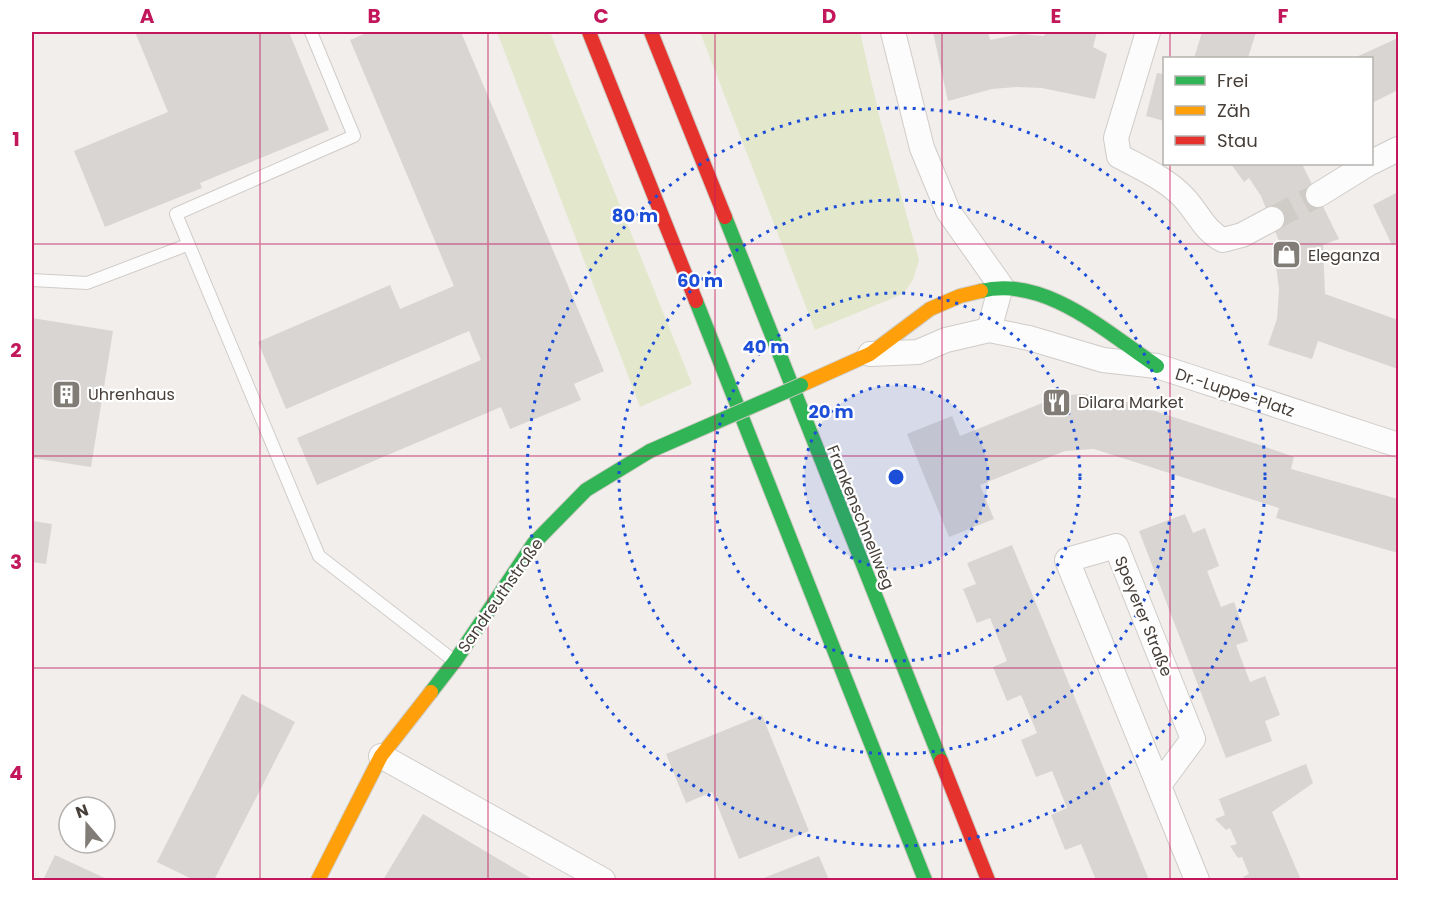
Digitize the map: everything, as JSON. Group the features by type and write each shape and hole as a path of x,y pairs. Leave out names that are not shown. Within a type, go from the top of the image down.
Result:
{"main road":[{"path":"589,32 925,880"},
{"name":"Frankenschnellweg","path":"651,32 988,880"},
{"name":"Sandreuthstraße","path":"318,880 381,756 455,661 534,543 586,489 650,451 870,354 930,309 960,296 1001,286"},
{"name":"Dr.-Luppe-Platz","path":"1001,286 1057,300 1157,366"}],"street":[{"path":"892,32 922,148 948,211 1001,286 989,330"},
{"path":"1148,32 1116,138 1119,156 1157,177 1185,198 1210,234 1224,240 1242,235 1272,219"},
{"path":"1373,162 1398,149"},
{"path":"1318,195 1367,165"},
{"name":"Sandreuthstraße","path":"870,354 918,352 946,340 989,330"},
{"name":"Dr.-Luppe-Platz","path":"989,330 1029,338 1103,360 1157,366 1398,445"},
{"name":"Speyerer Straße","path":"1159,785 1193,739 1116,546 1067,560 1197,880"},
{"path":"381,756 603,880"}],"lane":[{"path":"316,33 354,136 176,214 187,246 319,556 455,661"},
{"path":"32,280 87,283 187,246"}],"green space":[{"path":"497,32 550,32 692,384 640,407"},
{"path":"700,32 860,32 880,119 919,260 913,280 903,294 815,330"}],"building":[{"path":"135,32 289,32 329,130 200,183 202,188 105,227 74,151 168,112"},
{"path":"369,32 461,32 604,371 574,384 581,400 510,429 501,407 317,485 297,438 481,360 469,331 286,409 258,342 390,285 400,309 454,286 350,40"},
{"path":"933,32 988,32 990,40 1021,34 1044,36 1046,32 1097,32 1093,47 1107,54 1095,99 1042,88 1016,87 992,89 948,101"},
{"path":"1202,32 1256,32 1248,57 1194,57"},
{"path":"1398,38 1398,90 1373,102 1373,57 1356,57"},
{"path":"1157,73 1163,74 1163,121 1146,116"},
{"path":"1232,165 1302,165 1339,239 1323,245 1325,294 1398,320 1398,369 1318,341 1312,359 1268,345 1277,319 1279,289 1273,243 1279,241 1261,196 1249,178 1244,182"},
{"path":"1398,192 1398,241 1392,245 1373,205"},
{"name":"Uhrenhaus","path":"32,318 113,331 91,467 32,458"},
{"path":"1084,394 1127,402 1260,445 1294,457 1291,469 1398,499 1398,553 1276,518 1279,508 1094,449 1065,451 980,485 994,519 949,537 907,434 952,416 960,436 1045,402 1067,395"},
{"path":"1185,514 1193,533 1205,528 1219,566 1207,571 1221,607 1234,602 1248,641 1236,645 1250,682 1265,676 1280,715 1265,721 1272,741 1226,758 1139,531"},
{"path":"32,521 52,524 46,564 32,562"},
{"path":"1012,545 1149,880 1096,880 1081,844 1065,850 1051,815 1067,808 1052,771 1036,777 1021,740 1037,733 1021,695 1007,701 993,667 1007,661 990,618 977,623 963,589 976,584 967,563"},
{"path":"242,694 295,722 214,880 194,880 157,862"},
{"path":"762,715 809,831 739,859 712,792 686,803 666,754"},
{"path":"1306,764 1313,783 1272,812 1301,880 1246,880 1243,877 1249,874 1242,857 1238,858 1230,846 1237,844 1230,828 1226,830 1215,819 1225,815 1219,799"},
{"path":"423,814 490,854 534,880 383,880"},
{"path":"55,855 109,880 43,880"},
{"path":"819,856 829,880 759,880"}],"tunnel":[{"path":"1272,219 1318,195"}],"traffic: fast":[{"path":"725,217 941,761"},
{"path":"981,291 1005,288 1028,291 1052,299 1096,324 1157,366"},
{"path":"696,301 925,880"},
{"path":"650,451 801,385"},
{"path":"431,692 455,661 534,543 586,490 650,451"}],"traffic: slow":[{"path":"801,385 870,354 930,309 960,296 981,291"},
{"path":"318,880 381,756 431,692"}],"traffic: jam":[{"path":"589,32 696,301"},
{"path":"651,32 725,217"},
{"path":"941,761 988,880"}],"place":[{"name":"Eleganza","path":"1287,255"},
{"name":"Uhrenhaus","path":"67,394"},
{"name":"Dilara Market","path":"1057,402"}]}
